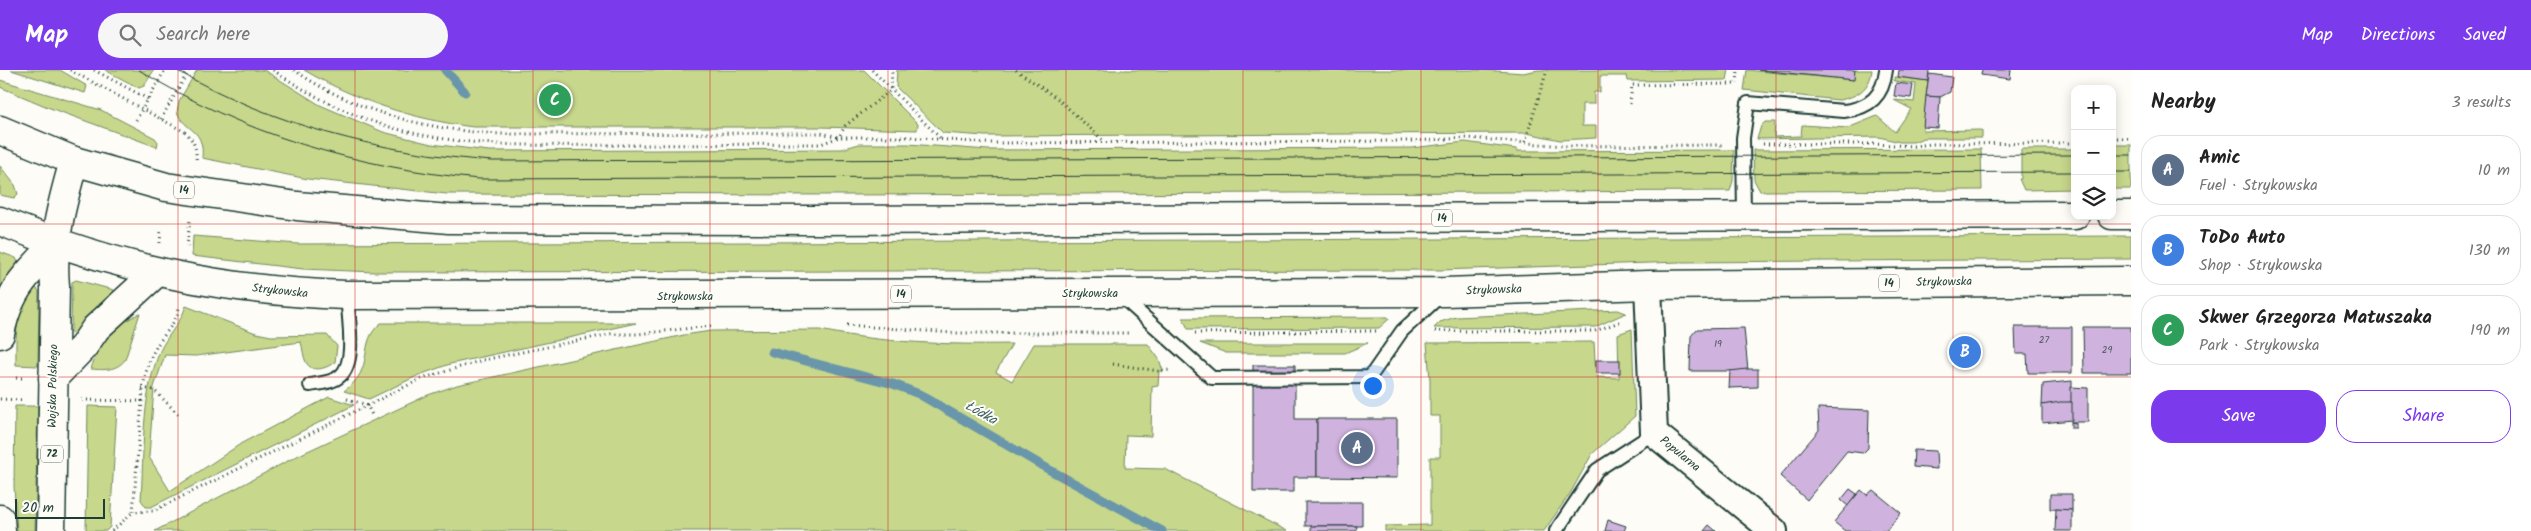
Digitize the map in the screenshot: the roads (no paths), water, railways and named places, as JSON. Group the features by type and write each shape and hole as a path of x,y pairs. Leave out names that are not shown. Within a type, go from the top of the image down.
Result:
{"main road":[{"name":"14","path":"0,130 74,161 136,180 238,199 390,216 449,219 2071,215"},
{"name":"Wojska Polskiego","path":"51,531 54,242 74,161"},
{"path":"2116,215 2131,214"},
{"name":"14","path":"0,221 54,242"},
{"name":"Wojska Polskiego","path":"0,334 13,295 26,275 46,256 54,242"},
{"name":"Strykowska","path":"54,242 156,273 264,290 347,296 1445,292 1648,285 2131,281"},
{"path":"53,378 83,347 96,328 156,273"},
{"path":"0,519 1,531"}],"street":[{"name":"Popularna","path":"1648,285 1654,433 1774,531"}],"lane":[{"path":"1744,216 1743,145 1748,103 1844,111 1859,109 1879,96 1886,70"},
{"path":"1118,293 1212,378 1370,377 1402,331 1445,292"},
{"path":"310,385 337,378 348,365 350,354 347,296"},
{"path":"1556,531 1597,470 1654,433"}],"waterway":[{"name":"Łódka","path":"445,70 465,92"},
{"name":"Łódka","path":"772,352 893,384 919,394 1048,469 1162,531"}],"tram line":[{"path":"139,70 178,93 219,112 260,130 302,144 345,157 389,166 479,179 2071,172"},
{"path":"176,70 250,106 328,133 409,151 492,161 2071,155"},
{"path":"2116,155 2131,155"},
{"path":"2116,172 2131,172"}],"place":[{"name":"Skwer Grzegorza Matuszaka","path":"555,100"},
{"name":"ToDo Auto","path":"1965,352"},
{"name":"Amic","path":"1357,448"}]}
